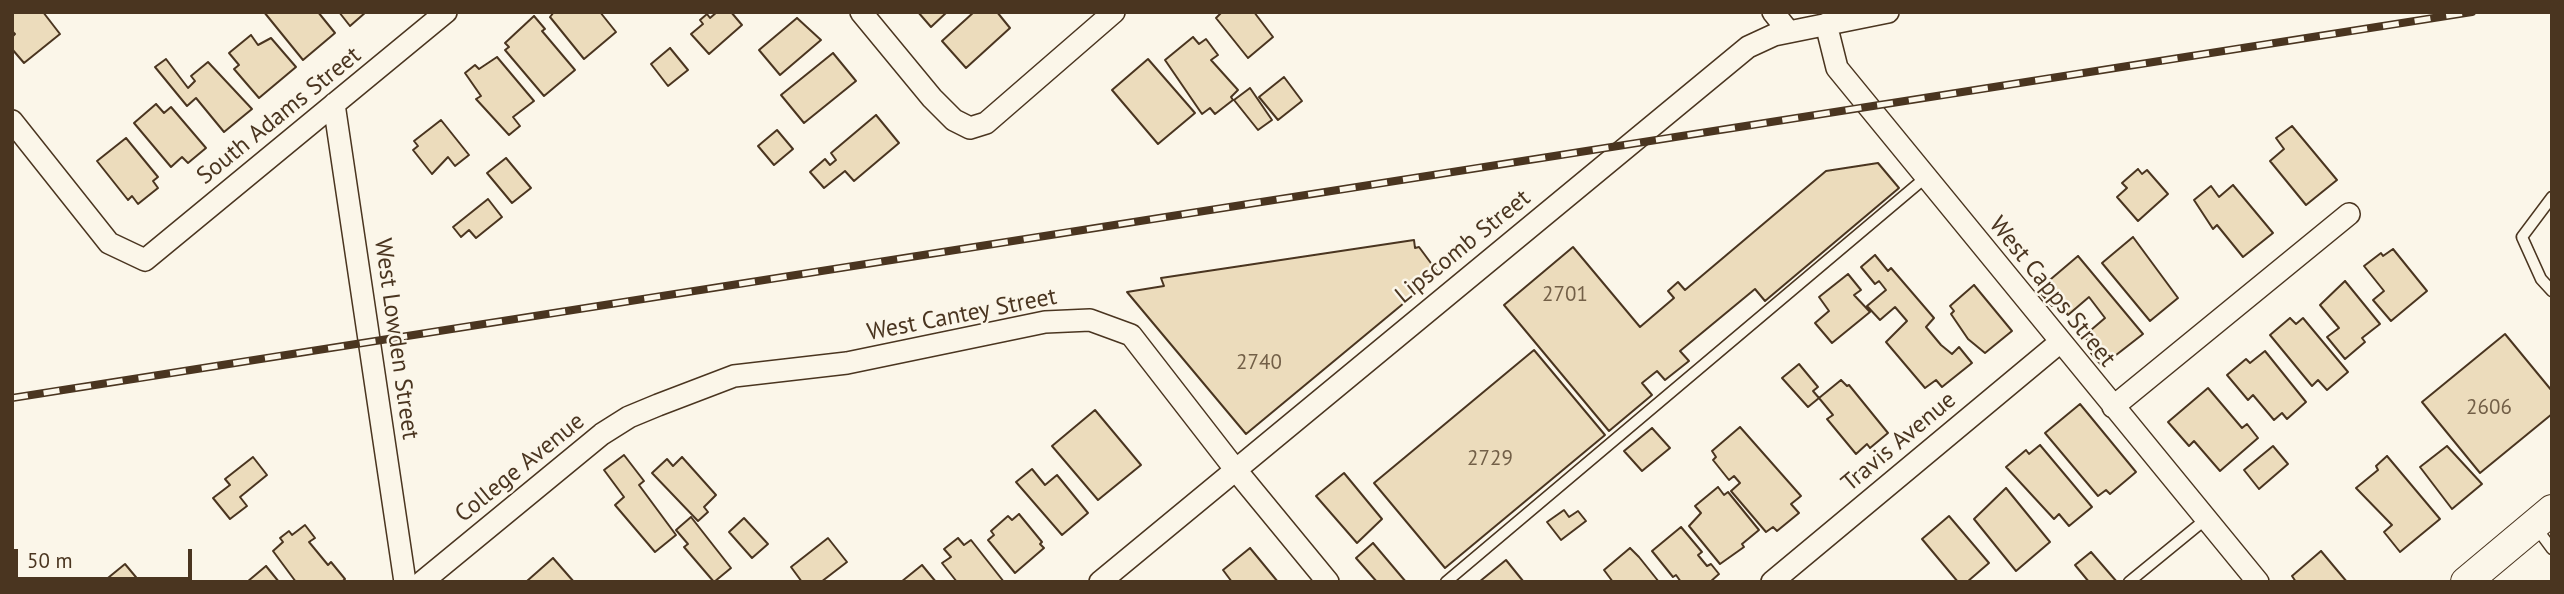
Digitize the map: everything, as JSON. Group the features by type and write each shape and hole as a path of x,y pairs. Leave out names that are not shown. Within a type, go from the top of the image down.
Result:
{"main road":[{"path":"2466,582 2543,518"}],"street":[{"name":"South Adams Street","path":"12,121 109,243 145,260 446,12"},
{"path":"861,12 932,98 954,120 970,128 986,122 1114,12"},
{"path":"1773,12 1789,32"},
{"name":"Lipscomb Street","path":"1100,582 1748,47 1789,32 1888,12"},
{"name":"West Capps Street","path":"1826,24 1837,68 2059,343 2258,582"},
{"name":"West Lowden Street","path":"334,104 405,582"},
{"path":"2113,407 2349,214"},
{"name":"West Cantey Street","path":"658,405 734,376 847,363 1045,322 1090,320 1131,335 1235,469 1328,582"},
{"name":"Travis Avenue","path":"1772,582 2059,343"},
{"name":"College Avenue","path":"422,582 602,434 629,417 658,405"}],"lane":[{"path":"1446,582 1925,177"},
{"path":"2552,198 2522,237 2541,279 2552,291"},
{"path":"2543,518 2552,549"},
{"path":"2129,582 2206,519"}],"building":[{"path":"12,12 43,12 60,34 24,63 12,49 12,37 15,34 12,31"},
{"path":"264,12 318,12 335,33 303,60"},
{"path":"339,12 366,12 350,26"},
{"path":"554,12 600,12 616,32 584,59 550,17"},
{"path":"717,12 731,12 742,25 709,54 691,34 703,24 700,20 707,14 710,18"},
{"path":"918,12 947,12 931,27"},
{"path":"974,12 997,12 1010,28 966,68 942,41"},
{"path":"1222,12 1254,12 1273,37 1248,58 1216,18"},
{"path":"534,16 545,29 542,31 575,70 544,96 505,50 509,47 505,43"},
{"path":"797,18 821,40 780,75 759,50"},
{"path":"251,35 258,45 271,38 296,67 259,98 234,69 239,65 229,53"},
{"path":"1193,37 1199,44 1206,39 1218,55 1211,60 1238,90 1231,97 1233,100 1215,114 1210,108 1202,114 1165,60"},
{"path":"670,48 688,70 668,86 651,64"},
{"path":"833,53 856,81 804,123 781,95"},
{"path":"497,57 534,101 513,117 520,126 509,135 476,99 481,96 465,73 475,65 479,69"},
{"path":"166,59 188,88 195,81 191,76 208,62 252,109 224,132 196,98 187,106 155,67"},
{"path":"1148,59 1195,113 1158,144 1112,90"},
{"path":"1284,77 1302,101 1278,120 1259,97"},
{"path":"1250,88 1272,120 1258,130 1234,100"},
{"path":"156,104 164,113 171,107 206,148 188,163 182,157 171,167 134,123"},
{"path":"876,115 899,143 854,181 845,171 824,188 810,172 825,159 830,165 836,160 831,153"},
{"path":"441,120 469,155 455,166 448,157 432,174 413,150 418,146 414,141"},
{"path":"2292,126 2337,180 2306,205 2270,161 2284,149 2276,138"},
{"path":"777,130 793,149 774,165 758,146"},
{"path":"126,138 158,177 153,181 158,188 138,204 132,196 128,200 97,161"},
{"path":"506,158 531,188 512,203 487,173"},
{"path":"1878,163 1899,188 1765,301 1755,289 1680,351 1689,361 1665,380 1657,371 1642,383 1652,395 1609,431 1504,305 1573,247 1640,327 1674,298 1668,291 1678,282 1685,290 1826,171"},
{"path":"2138,169 2142,174 2147,170 2168,194 2138,221 2117,197 2127,188 2122,183"},
{"path":"2233,185 2273,233 2243,257 2217,225 2213,229 2194,200 2211,186 2219,197"},
{"path":"488,199 502,217 476,238 469,230 461,237 453,227"},
{"path":"2133,237 2178,298 2150,321 2102,263"},
{"path":"1414,240 1415,248 1419,247 1439,274 1246,434 1127,292 1164,286 1161,278"},
{"path":"2393,249 2427,291 2391,321 2373,300 2384,291 2364,266 2381,253 2383,256"},
{"path":"1875,255 1888,271 1891,268 1934,318 1926,327 1941,345 1952,354 1959,347 1972,363 1942,387 1936,380 1925,388 1886,342 1907,321 1895,307 1880,320 1867,306 1886,290 1879,281 1875,284 1861,267"},
{"path":"2078,256 2143,334 2102,366 2091,353 2095,349 2084,336 2105,318 2089,297 2068,315 2057,302 2052,306 2038,290"},
{"path":"1848,274 1861,290 1854,295 1870,312 1832,343 1815,323 1829,311 1819,297"},
{"path":"2345,281 2380,324 2362,338 2365,342 2345,359 2327,337 2339,328 2320,305"},
{"path":"1974,285 2012,331 1985,353 1968,339 1951,314 1954,311 1950,306"},
{"path":"2290,318 2296,324 2303,318 2348,372 2327,390 2318,380 2312,386 2270,335"},
{"path":"2505,334 2552,391 2552,414 2480,473 2422,402"},
{"path":"1534,350 1605,435 1445,568 1374,483"},
{"path":"2265,351 2306,402 2287,419 2282,413 2274,420 2253,395 2248,400 2227,375 2246,359 2250,363"},
{"path":"1799,364 1818,387 1813,391 1819,398 1808,407 1782,378"},
{"path":"1841,380 1849,385 1888,433 1870,448 1867,444 1856,454 1827,419 1833,415 1819,398"},
{"path":"2208,388 2242,428 2247,424 2258,438 2220,471 2194,441 2189,446 2168,422"},
{"path":"2080,404 2136,472 2110,494 2106,490 2098,496 2045,433"},
{"path":"1095,410 1141,465 1098,500 1052,446"},
{"path":"1740,427 1801,496 1791,504 1799,513 1777,531 1773,527 1766,532 1731,491 1740,483 1734,476 1729,480 1713,460 1716,457 1712,451"},
{"path":"1652,428 1670,448 1642,471 1624,451"},
{"path":"2040,445 2092,507 2069,526 2059,514 2054,519 2006,467 2026,450 2029,454"},
{"path":"2273,446 2288,464 2259,489 2244,470"},
{"path":"2447,446 2482,484 2452,509 2420,467"},
{"path":"624,455 644,481 639,485 676,535 655,552 615,505 624,497 604,470"},
{"path":"2387,456 2440,519 2400,552 2384,532 2392,525 2356,488 2378,470 2376,466"},
{"path":"253,457 267,475 240,497 247,506 230,519 213,498 230,485 225,479"},
{"path":"682,457 716,495 704,507 708,512 698,521 652,473 667,459 673,466"},
{"path":"1032,469 1045,485 1057,475 1088,513 1062,535 1016,482"},
{"path":"1344,473 1382,519 1357,543 1316,496"},
{"path":"1718,487 1724,495 1728,492 1759,530 1742,544 1744,547 1720,564 1689,526 1701,513 1695,506"},
{"path":"2006,488 2050,542 2016,571 1974,519"},
{"path":"1564,510 1569,517 1578,511 1586,521 1561,540 1547,522"},
{"path":"1019,514 1044,548 1015,573 988,540 994,535 991,531 1008,516 1012,520"},
{"path":"1949,516 1989,563 1967,582 1958,582 1922,539"},
{"path":"691,517 731,568 714,582 684,547 688,544 676,530"},
{"path":"744,518 768,544 752,558 729,532"},
{"path":"305,525 315,538 309,542 328,565 331,562 345,579 342,582 296,582 273,551 283,542 280,538 289,531 292,535"},
{"path":"1681,527 1702,552 1698,555 1707,566 1711,564 1719,574 1710,582 1681,582 1676,575 1673,577 1652,551"},
{"path":"828,538 847,562 821,582 802,582 791,567"},
{"path":"958,538 964,545 971,540 1004,582 957,582 942,563 951,557 944,549"},
{"path":"1373,543 1406,582 1377,582 1356,558"},
{"path":"1250,548 1278,582 1232,582 1223,570"},
{"path":"1630,548 1659,582 1613,582 1604,570"},
{"path":"2321,551 2347,582 2296,582 2292,576"},
{"path":"2091,552 2117,582 2089,582 2075,565"},
{"path":"553,558 574,582 527,581"},
{"path":"1506,560 1523,581 1479,582"},
{"path":"125,564 140,582 103,582"},
{"path":"922,565 936,582 901,582"},
{"path":"266,566 279,582 247,582"}],"railway":[{"path":"12,398 2472,12"}]}
